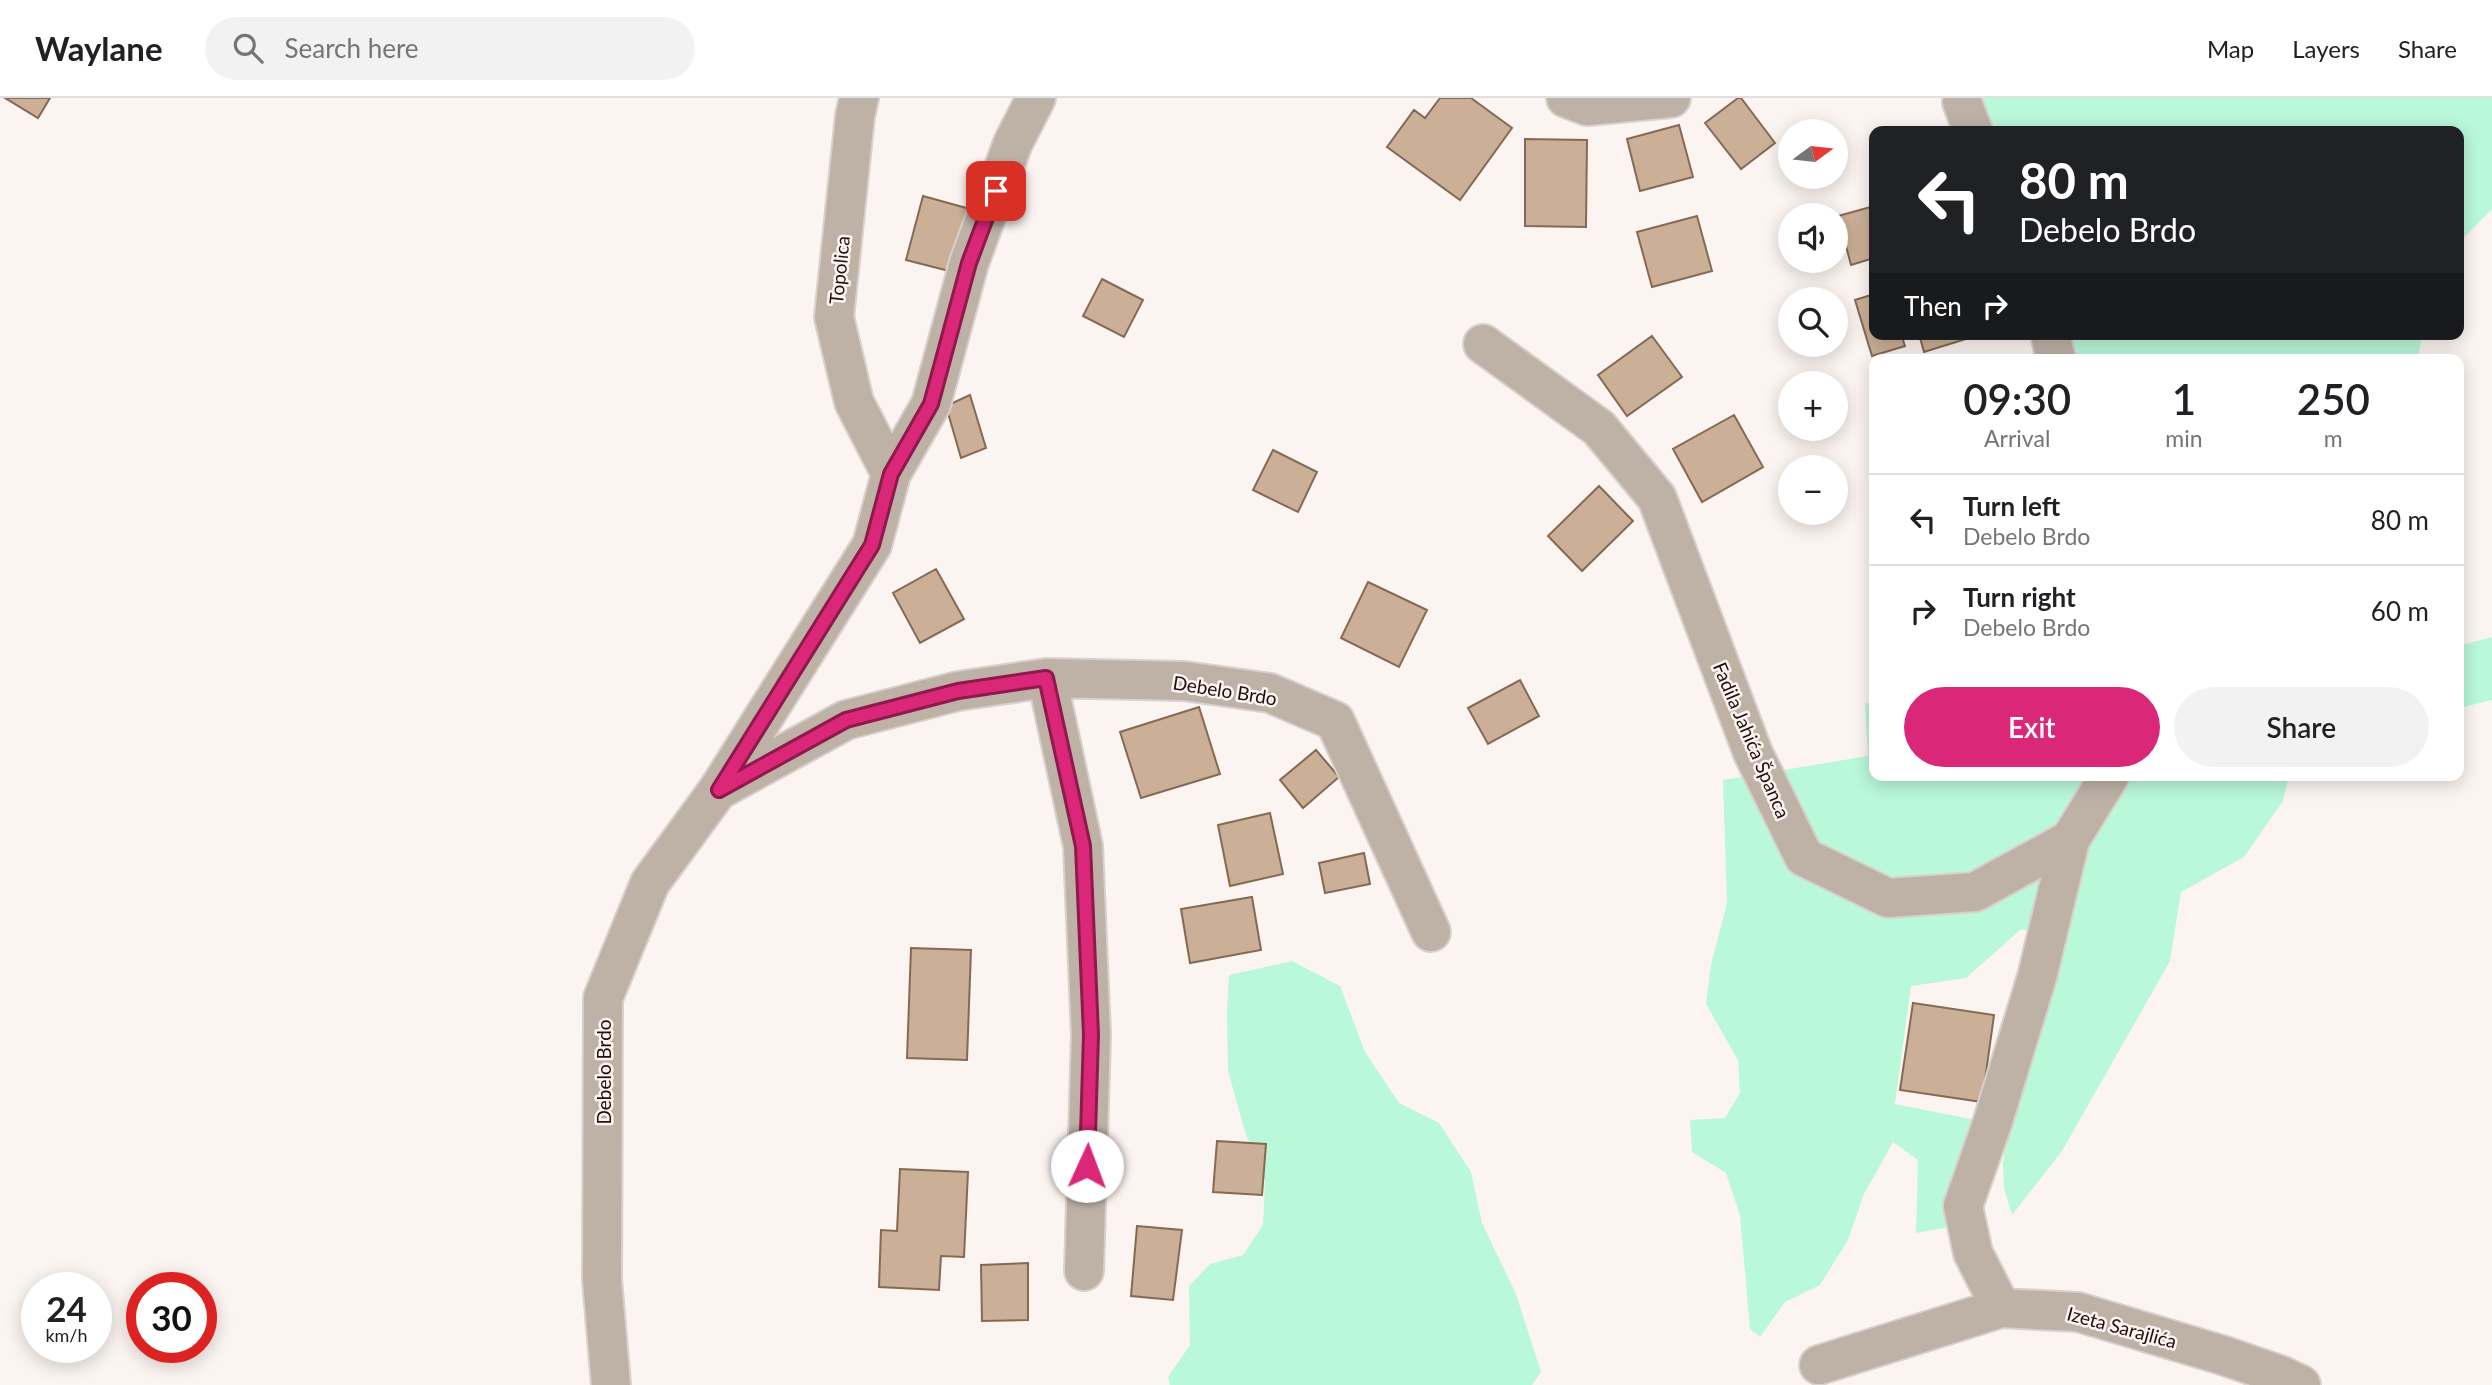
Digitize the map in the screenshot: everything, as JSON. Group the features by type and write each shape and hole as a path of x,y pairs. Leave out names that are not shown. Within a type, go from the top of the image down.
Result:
{"street":[{"name":"Topolica","path":"859,98 834,317 853,402 891,474"},
{"name":"Debelo Brdo","path":"611,1385 602,1280 603,998 650,883 719,790 872,545 891,474 931,404 969,263 1013,143 1036,98"},
{"path":"1566,98 1587,106 1671,98"},
{"name":"Fadila Jahića Španca","path":"1483,344 1599,428 1657,498 1753,753 1804,857 1888,898 1975,892 2070,840 2106,781"},
{"name":"Debelo Brdo","path":"719,790 846,720 958,691 1046,678 1184,681 1270,693 1335,721 1432,932"},
{"path":"1046,678 1083,846 1091,1035 1084,1271"},
{"path":"2001,1308 1973,1253 1964,1206 2037,977 2070,840"},
{"name":"Izeta Sarajlića","path":"1819,1365 2001,1308 2078,1312 2222,1355 2280,1374 2301,1385"}],"green space":[{"path":"1965,98 2492,98 2492,209 2464,238 2464,126 1972,126"},
{"path":"2051,340 2421,340 2419,354 2055,354"},
{"path":"2492,637 2492,700 2464,707 2464,645"},
{"path":"1865,703 1869,703 1869,781 2288,781 2283,801 2244,857 2181,892 2170,961 2062,1151 2012,1215 2004,1188 2003,1164 2012,1081 2059,938 2021,929 1966,978 1911,986 1895,1104 1981,1121 1949,1227 1916,1233 1918,1160 1893,1142 1864,1194 1848,1240 1820,1285 1785,1302 1760,1337 1750,1329 1740,1215 1726,1173 1692,1152 1690,1120 1725,1118 1740,1093 1738,1060 1706,1004 1711,965 1727,903 1723,780 1868,756"},
{"path":"1292,961 1340,986 1365,1052 1399,1103 1439,1123 1471,1172 1482,1223 1516,1294 1541,1372 1532,1385 1170,1385 1168,1377 1190,1345 1189,1286 1210,1264 1243,1255 1263,1225 1265,1179 1246,1135 1228,1071 1229,975"}],"building":[{"path":"5,98 50,98 38,118"},
{"path":"1440,98 1471,98 1512,128 1460,200 1387,147 1414,110 1425,118"},
{"path":"1741,98 1775,143 1741,169 1705,123"},
{"path":"1679,125 1693,177 1640,191 1627,139"},
{"path":"1525,139 1587,140 1586,227 1525,226"},
{"path":"923,196 970,209 953,272 906,260"},
{"path":"1869,207 1869,260 1851,265 1848,254 1848,213"},
{"path":"1697,216 1712,271 1652,287 1637,232"},
{"path":"1102,279 1143,300 1124,337 1083,316"},
{"path":"1869,296 1869,340 1903,340 1905,346 1871,354 1855,300"},
{"path":"1652,336 1682,377 1627,416 1598,375"},
{"path":"1921,340 1963,340 1924,352"},
{"path":"970,395 986,448 961,458 946,406"},
{"path":"1734,415 1763,467 1702,502 1673,449"},
{"path":"1273,450 1317,472 1298,512 1253,490"},
{"path":"1599,486 1633,521 1582,571 1548,536"},
{"path":"936,569 964,619 920,643 893,593"},
{"path":"1368,582 1427,610 1399,667 1341,638"},
{"path":"1520,680 1539,716 1488,744 1468,708"},
{"path":"1199,707 1220,774 1141,798 1120,732"},
{"path":"1316,750 1339,777 1303,808 1280,780"},
{"path":"1270,813 1283,874 1230,886 1218,825"},
{"path":"1364,853 1370,884 1325,893 1319,863"},
{"path":"1252,897 1261,950 1190,963 1181,909"},
{"path":"911,948 971,950 967,1060 907,1058"},
{"path":"1913,1003 1994,1015 1982,1102 1900,1090"},
{"path":"1217,1141 1266,1144 1262,1195 1213,1192"},
{"path":"900,1169 968,1172 964,1257 941,1256 939,1290 879,1287 881,1230 897,1231"},
{"path":"1137,1226 1182,1230 1173,1300 1131,1296"},
{"path":"1028,1263 1028,1320 982,1321 981,1265"}],"route":[{"path":"996,191 969,263 931,404 891,474 872,545 719,790 846,720 958,691 1046,678 1083,846 1091,1035 1087,1166"}]}
